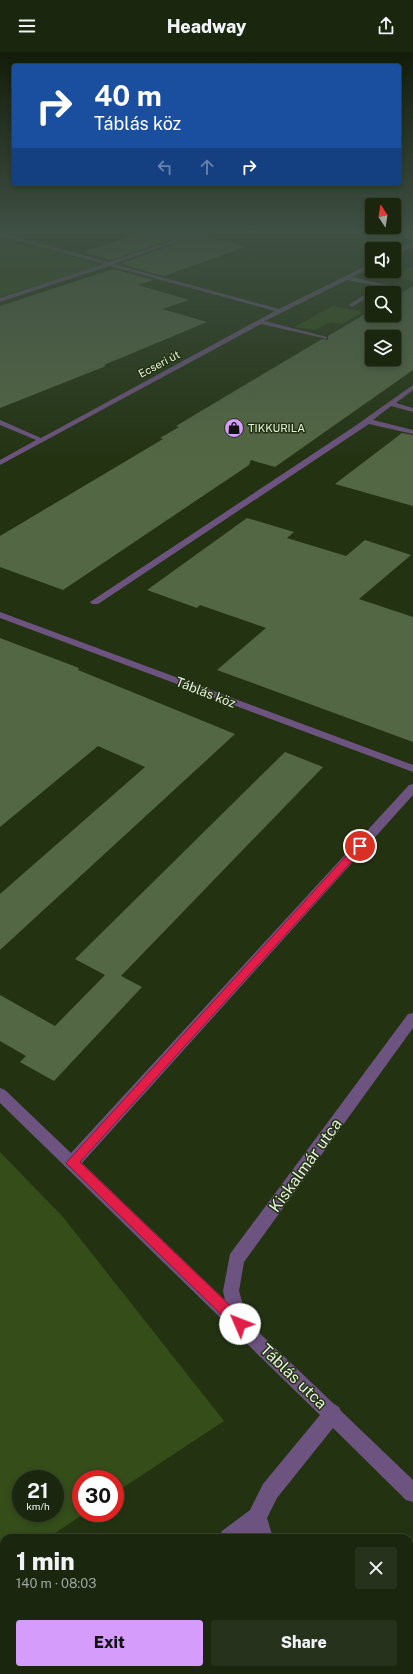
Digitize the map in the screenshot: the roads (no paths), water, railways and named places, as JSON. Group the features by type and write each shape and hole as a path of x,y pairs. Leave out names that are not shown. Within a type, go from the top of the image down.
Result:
{"street":[{"path":"261,306 280,311"},
{"name":"Ecseri út","path":"0,463 291,306"},
{"path":"260,322 325,338"},
{"path":"95,602 367,421 413,388"},
{"path":"390,404 413,410"},
{"path":"367,421 413,432"},
{"path":"0,422 41,440"},
{"name":"Táblás köz","path":"0,614 413,769"},
{"path":"72,1163 413,788"},
{"name":"Kiskalmár utca","path":"240,1324 231,1291 236,1259 413,1018"},
{"name":"Táblás utca","path":"0,1094 333,1413 413,1492"},
{"path":"234,1534 257,1517 270,1491 333,1413"},
{"path":"257,1517 262,1534"}],"place":[{"name":"TIKKURILA","path":"234,428"}]}
